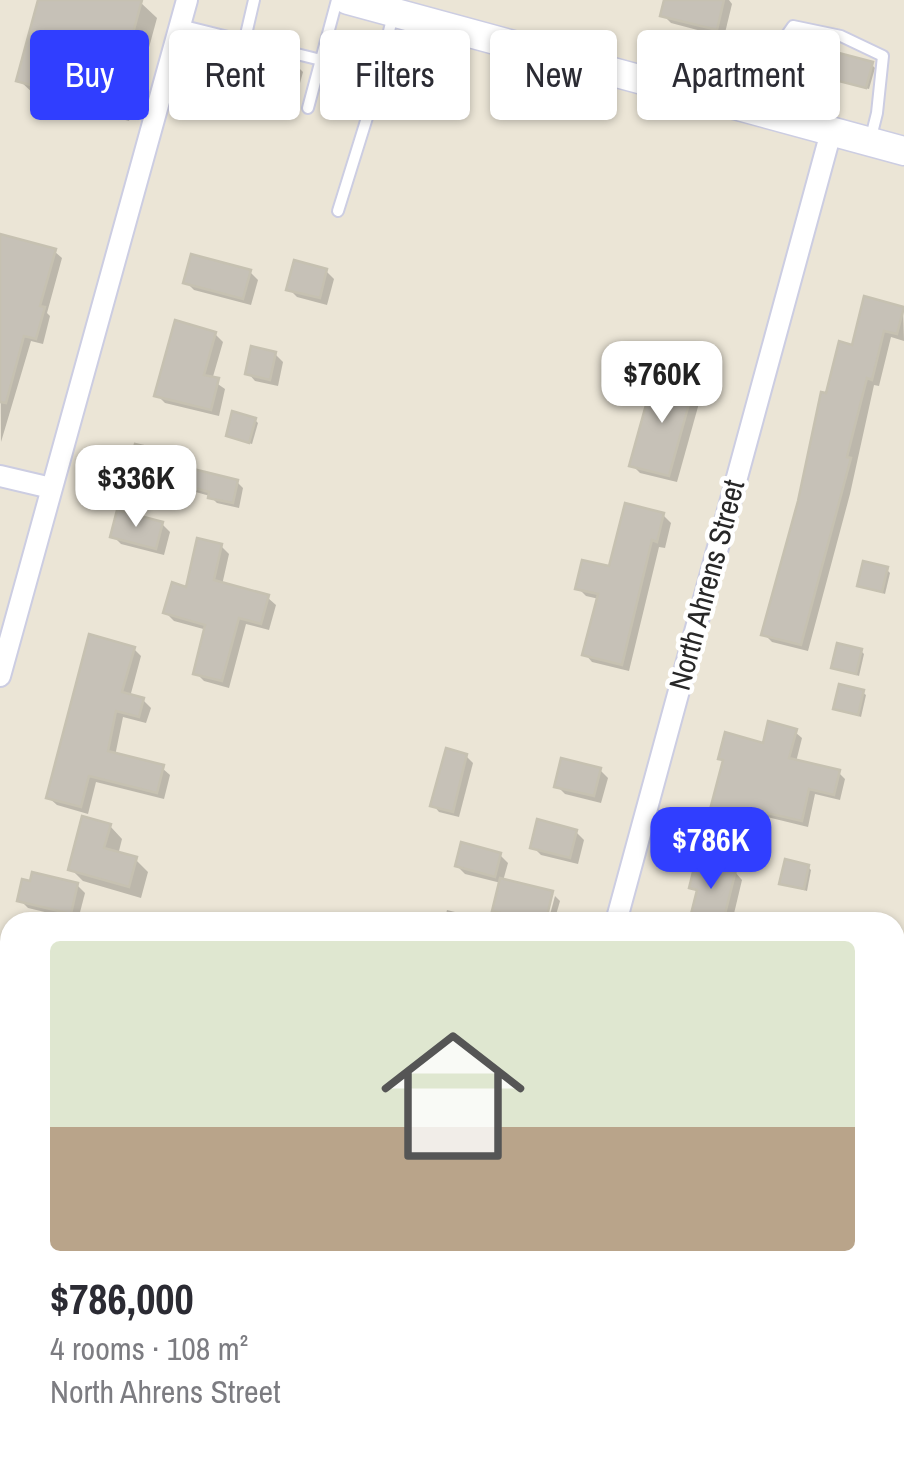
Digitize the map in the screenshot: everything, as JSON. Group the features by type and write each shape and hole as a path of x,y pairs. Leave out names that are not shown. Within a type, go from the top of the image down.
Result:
{"main road":[{"path":"348,0 637,79"},
{"path":"787,120 904,152"}],"street":[{"path":"0,676 186,0"},
{"name":"North Ahrens Street","path":"619,912 831,132"},
{"path":"0,476 51,488"}],"lane":[{"path":"247,30 254,0"},
{"path":"329,30 337,0"},
{"path":"338,211 394,12"},
{"path":"180,25 200,30"},
{"path":"840,36 883,56 877,113 869,142"},
{"path":"308,108 320,64"}],"building":[{"path":"38,0 142,0 134,30 30,30 30,85 16,81"},
{"path":"664,0 724,0 717,30 660,16"},
{"path":"840,53 873,62 866,88 840,81"},
{"path":"0,234 56,249 40,306 45,307 36,339 24,336 6,403 0,402"},
{"path":"191,254 251,270 243,299 183,283"},
{"path":"294,260 327,269 320,298 286,290"},
{"path":"864,296 904,307 897,334 884,331 872,380 867,378 847,457 851,458 801,645 761,635 798,501 821,392 826,393 839,341 852,345"},
{"path":"175,320 216,332 204,375 219,378 211,410 154,396"},
{"path":"251,346 276,352 270,380 245,374"},
{"path":"654,376 694,386 669,476 629,466"},
{"path":"232,411 256,418 249,443 226,436"},
{"path":"135,444 184,456 181,466 238,480 233,503 208,498 209,492 128,470"},
{"path":"625,503 664,513 657,542 652,540 622,665 582,655 598,594 575,589 582,560 609,566"},
{"path":"117,510 163,522 156,549 110,537"},
{"path":"197,538 222,544 214,580 269,595 261,624 239,618 222,681 193,674 205,625 163,613 172,582 186,587"},
{"path":"863,561 888,567 882,592 857,586"},
{"path":"89,634 135,647 122,692 144,698 139,717 116,711 108,751 164,765 157,793 89,776 81,807 46,798"},
{"path":"837,643 862,649 856,674 831,668"},
{"path":"839,684 864,690 858,715 833,709"},
{"path":"768,721 797,729 789,758 840,770 834,795 809,789 802,821 753,810 747,831 707,821 723,760 718,759 725,732 763,743"},
{"path":"446,748 467,754 453,812 430,806"},
{"path":"561,758 601,768 594,796 554,787"},
{"path":"82,816 111,824 104,848 137,857 129,887 68,870"},
{"path":"537,819 577,830 570,858 530,848"},
{"path":"461,842 501,853 495,877 455,866"},
{"path":"785,859 809,865 804,889 779,884"},
{"path":"696,860 736,870 726,912 692,912 697,890 689,888"},
{"path":"32,872 78,883 71,912 17,901 22,879 30,881"},
{"path":"500,878 553,891 548,912 492,911"}]}
